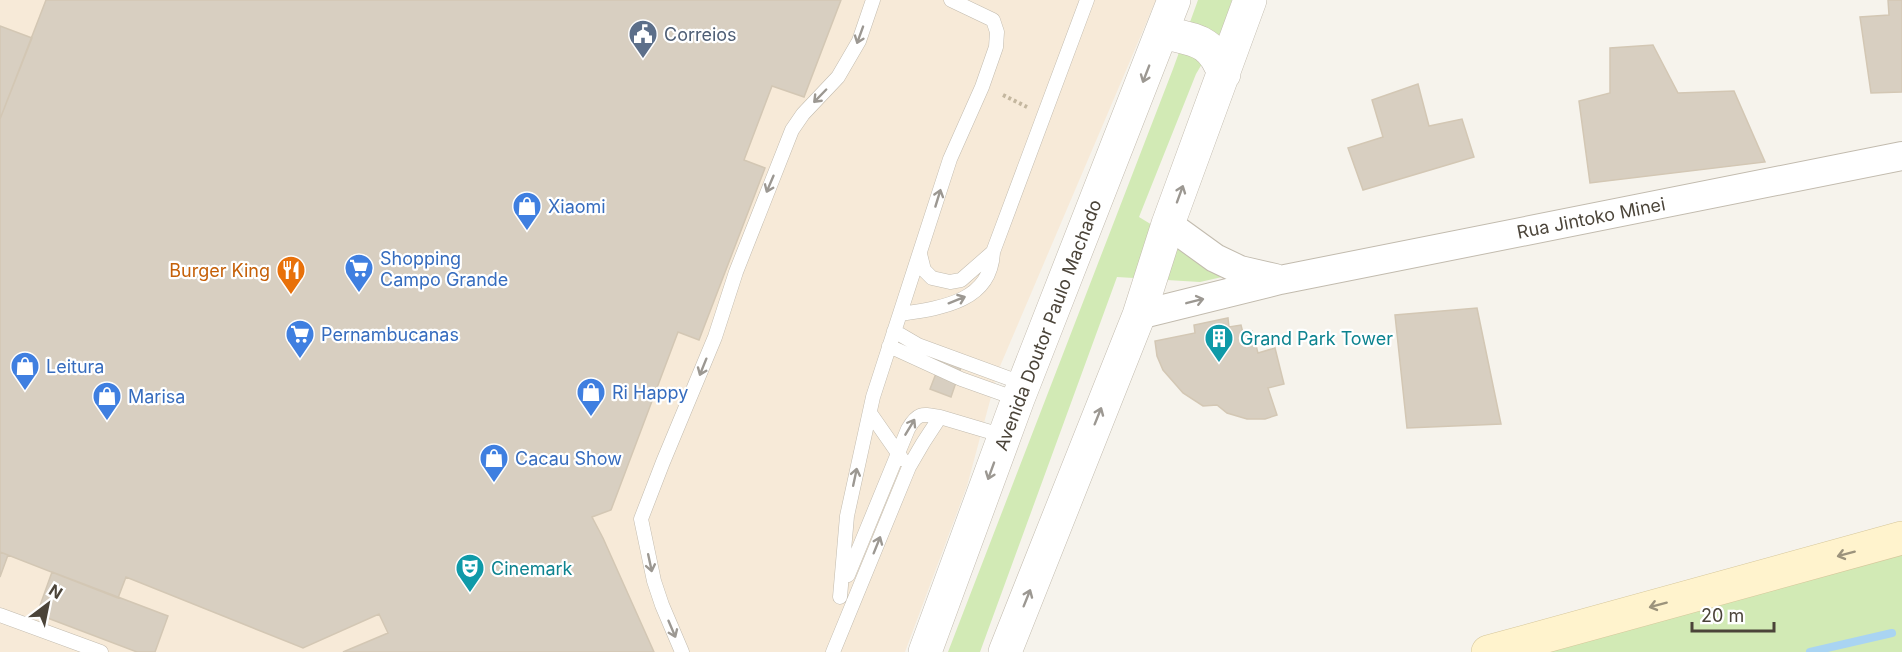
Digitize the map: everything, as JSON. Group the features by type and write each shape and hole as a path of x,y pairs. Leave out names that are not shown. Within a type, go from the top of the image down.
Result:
{"main road":[{"path":"1488,652 1902,538"}],"street":[{"name":"Avenida Doutor Paulo Machado","path":"932,649 1004,436 1174,0"},
{"path":"1005,652 1139,315 1168,224 1250,0"},
{"path":"1162,32 1199,41 1207,46 1219,58 1224,74"},
{"name":"Rua Jintoko Minei","path":"1139,315 1280,280 1902,156"},
{"name":"Rua Jintoko Minei","path":"1168,224 1215,258 1240,270 1280,280"}],"lane":[{"path":"682,652 654,581 641,519 715,337 752,230 792,130 803,114 838,77 859,41 873,0"},
{"path":"840,597 847,516 870,413 889,346 950,159 982,87 996,47 997,32 993,20 951,0"},
{"path":"900,314 928,310 956,302 976,292 989,277 993,265 993,252 1086,2"},
{"path":"920,254 924,270 932,278 950,282 961,280 993,252"},
{"path":"894,331 918,345 1021,392"},
{"path":"889,346 961,380 1021,392"},
{"path":"870,413 897,454 909,467"},
{"path":"840,597 853,558 914,418 921,414 940,417 1004,436"},
{"path":"833,652 909,467 940,417"},
{"path":"840,597 855,600"},
{"path":"0,615 101,652"}],"path":[{"path":"1003,95 1029,108"}],"shaded area":[{"name":"Shopping Campo Grande","path":"0,0 1156,0 998,371 967,486 905,652 0,652"}],"green space":[{"path":"1198,0 1232,0 1222,30 1196,74 1139,217 1231,275 1200,282 1117,277 980,652 948,652 1173,69"},
{"path":"1902,553 1902,652 1531,652"}],"building":[{"name":"Shopping Campo Grande","path":"46,0 841,0 804,97 772,86 744,160 765,168 699,340 678,332 611,510 592,517 654,652 343,652 388,633 379,614 303,648 126,577 118,598 0,552 0,119"},
{"path":"1888,0 1902,0 1902,92 1871,93 1860,17 1889,15"},
{"path":"0,26 32,38 0,119"},
{"path":"1653,45 1678,93 1734,91 1765,162 1590,183 1579,101 1610,93 1610,48"},
{"path":"1418,84 1429,126 1462,119 1474,157 1363,190 1348,148 1383,137 1372,100"},
{"path":"1477,308 1501,424 1407,428 1395,315"},
{"name":"Grand Park Tower","path":"1228,318 1229,327 1241,325 1243,333 1252,331 1258,353 1275,348 1284,384 1268,388 1277,415 1265,419 1247,419 1227,413 1217,405 1203,406 1183,393 1163,370 1157,356 1155,341 1195,333 1194,325"},
{"path":"945,350 964,359 951,397 930,389"},
{"path":"0,552 8,555 0,577"},
{"path":"52,572 168,616 155,652 137,652 37,614"}],"waterway":[{"path":"1810,652 1892,633"}],"place":[{"name":"Correios","path":"643,60"},
{"name":"Xiaomi","path":"527,232"},
{"name":"Shopping Campo Grande","path":"359,294"},
{"name":"Burger King","path":"291,296"},
{"name":"Pernambucanas","path":"300,360"},
{"name":"Grand Park Tower","path":"1219,364"},
{"name":"Leitura","path":"25,392"},
{"name":"Ri Happy","path":"591,418"},
{"name":"Marisa","path":"107,422"},
{"name":"Cacau Show","path":"494,484"},
{"name":"Cinemark","path":"470,594"}]}
